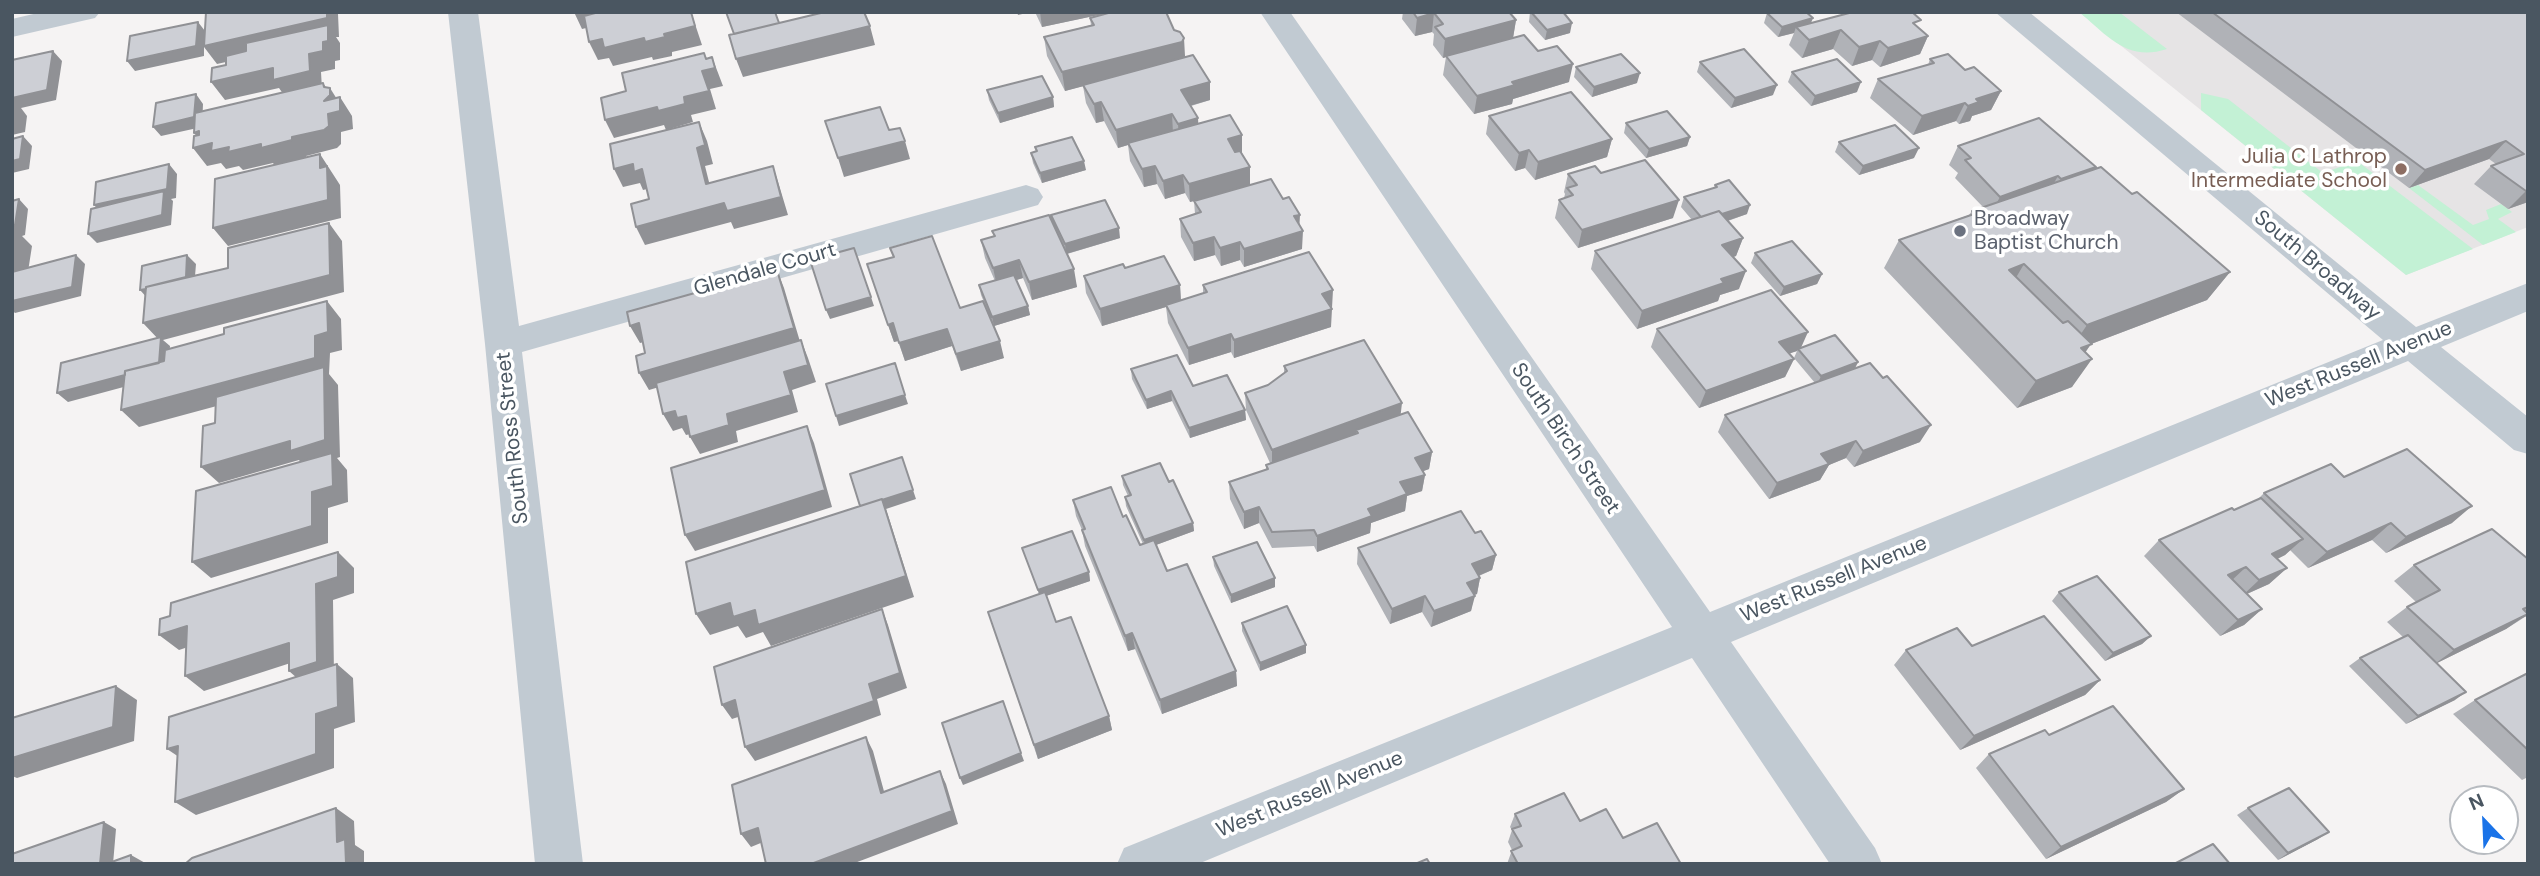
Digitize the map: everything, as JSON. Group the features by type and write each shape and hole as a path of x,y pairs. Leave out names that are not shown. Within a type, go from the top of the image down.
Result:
{"street":[{"path":"12,28 85,12"},
{"name":"South Ross Street","path":"463,12 503,344 559,864"},
{"name":"South Birch Street","path":"1275,12 1858,864"},
{"name":"South Broadway","path":"2010,12 2528,439"},
{"name":"Glendale Court","path":"503,344 1026,197"},
{"name":"West Russell Avenue","path":"1141,864 2528,296"}],"shaded area":[{"name":"Julia C Lathrop Intermediate School","path":"2079,12 2528,12 2528,227 2406,275"}],"green space":[{"path":"2079,12 2119,12 2167,49 2140,52 2129,49 2109,38"},
{"path":"2201,93 2228,99 2323,173 2357,161 2473,249 2406,275 2201,110"},
{"path":"2418,185 2473,225 2489,219 2486,210 2501,204 2512,212 2498,219 2516,232 2483,245 2409,188"}],"building":[{"path":"206,12 327,12 327,18 204,46"},
{"path":"599,12 691,12 695,26 645,42 644,38 604,48 602,39 589,42 584,16"},
{"path":"726,12 775,12 779,23 734,34"},
{"path":"825,12 864,12 870,26 736,59 729,35"},
{"path":"1112,12 1166,12 1174,30 1180,32 1184,38 1182,42 1062,72 1044,37 1094,25 1090,18"},
{"path":"1413,12 1509,12 1516,20 1445,39 1435,27 1443,24 1434,13 1417,18"},
{"path":"1531,12 1563,12 1572,23 1547,30"},
{"path":"1806,12 1813,18 1782,27 1767,13"},
{"path":"1853,12 1912,12 1921,20 1913,23 1928,36 1888,48 1880,41 1859,47 1841,30 1809,40 1796,27"},
{"path":"2212,12 2528,12 2528,191 2491,166 2524,154 2506,141 2425,170"},
{"path":"198,22 196,46 127,61 130,36"},
{"path":"328,25 328,41 323,42 323,51 309,54 310,71 273,80 273,68 211,82 212,68 226,65 226,56 246,51 246,43"},
{"path":"1524,35 1538,51 1557,46 1573,64 1512,82 1515,85 1477,96 1446,56"},
{"path":"1744,49 1777,85 1735,98 1700,62"},
{"path":"53,51 47,90 12,98 12,60"},
{"path":"704,53 706,59 712,57 715,68 702,71 709,91 684,97 685,104 658,111 657,107 605,120 601,98 626,91 622,73"},
{"path":"1621,54 1640,73 1594,87 1576,67"},
{"path":"1948,54 1965,70 1974,67 2001,91 1976,99 1979,102 1968,106 1965,103 1922,116 1878,79 1934,63 1930,59"},
{"path":"1193,55 1210,82 1181,90 1198,118 1178,124 1172,114 1116,130 1101,102 1094,104 1083,85"},
{"path":"1837,59 1861,82 1815,96 1792,72"},
{"path":"1042,76 1053,97 998,113 987,90"},
{"path":"323,83 324,87 330,88 330,95 324,101 340,97 340,111 328,114 329,126 324,130 261,148 261,144 228,152 229,147 211,151 212,143 193,148 194,136 199,135 199,131 194,133 195,113"},
{"path":"1571,92 1612,139 1538,162 1529,150 1519,153 1489,116"},
{"path":"196,94 194,117 153,127 156,103"},
{"path":"880,107 889,130 900,128 905,141 838,158 825,121"},
{"path":"1667,111 1690,137 1649,149 1626,123"},
{"path":"1230,115 1242,135 1228,139 1235,152 1240,151 1250,167 1189,184 1183,175 1163,181 1155,166 1142,169 1128,143"},
{"path":"2039,118 2096,167 2061,179 2058,176 2000,197 1965,160 1971,158 1958,146"},
{"path":"699,122 705,145 697,148 706,184 773,166 781,197 727,211 724,203 636,227 631,204 649,199 642,169 634,172 633,164 614,169 610,144"},
{"path":"1895,125 1919,148 1863,166 1839,142"},
{"path":"23,136 20,159 12,161 12,139"},
{"path":"1072,137 1084,161 1040,173 1031,153 1037,151 1035,147"},
{"path":"320,154 320,168 327,166 328,200 213,228 215,179"},
{"path":"1645,160 1679,200 1582,230 1559,200 1573,195 1567,188 1577,185 1568,174 1595,166 1601,173"},
{"path":"169,164 167,189 94,205 96,182"},
{"path":"2101,167 2132,194 2137,192 2230,272 2087,325 2024,264 2009,270 2063,323 2068,321 2092,344 2081,348 2092,359 2036,381 1899,240 1974,214 1972,211"},
{"path":"1271,179 1283,199 1289,197 1300,215 1294,216 1303,231 1244,249 1240,242 1220,248 1214,237 1193,243 1180,219 1201,212 1194,201"},
{"path":"1729,180 1750,205 1701,217 1684,197 1717,187 1715,185"},
{"path":"164,191 162,215 88,234 91,209"},
{"path":"19,199 15,225 12,226 12,201"},
{"path":"1105,200 1119,228 1065,244 1051,215"},
{"path":"1719,211 1743,238 1722,245 1746,271 1721,279 1724,283 1642,311 1595,251"},
{"path":"1049,215 1074,269 1029,282 1019,260 993,268 981,240 995,236 992,231"},
{"path":"329,223 330,275 143,323 146,287 228,268 228,248"},
{"path":"932,236 960,308 983,301 1000,341 956,354 947,329 899,343 893,323 888,325 867,264 894,257 890,248"},
{"path":"1792,241 1822,274 1784,287 1755,253"},
{"path":"854,248 871,297 826,310 810,260"},
{"path":"1309,252 1333,290 1322,294 1332,309 1234,340 1231,334 1188,348 1166,305 1207,292 1203,285"},
{"path":"76,255 72,287 12,301 12,272"},
{"path":"187,255 186,277 140,290 142,266"},
{"path":"1164,256 1180,285 1100,309 1084,276 1123,264 1125,268"},
{"path":"777,270 794,328 639,373 636,356 645,353 639,323 630,326 627,312"},
{"path":"1014,275 1028,306 992,317 979,285"},
{"path":"1771,290 1808,332 1779,342 1794,359 1706,391 1657,329"},
{"path":"327,301 328,332 315,336 315,358 121,410 125,371 164,361 165,350 224,334 224,328"},
{"path":"1835,335 1858,362 1821,376 1798,349"},
{"path":"161,337 159,363 57,393 61,363"},
{"path":"801,340 808,365 784,372 791,395 727,414 729,425 690,437 686,416 677,418 675,411 663,414 656,383"},
{"path":"1364,340 1402,403 1272,450 1245,393 1268,385 1287,371 1284,366"},
{"path":"1177,355 1193,386 1227,375 1245,410 1189,428 1171,391 1146,400 1131,369"},
{"path":"895,363 905,395 836,416 826,384"},
{"path":"1870,363 1883,378 1887,376 1931,425 1863,451 1856,441 1821,454 1829,464 1777,483 1725,415"},
{"path":"324,367 325,440 290,451 290,441 201,467 203,426 215,423 216,397"},
{"path":"1408,412 1432,452 1415,458 1425,475 1400,482 1407,494 1368,509 1372,516 1317,536 1314,530 1272,532 1259,507 1244,512 1229,482 1268,469 1266,465 1358,433 1356,430"},
{"path":"807,426 825,490 685,535 671,468"},
{"path":"2407,449 2472,506 2406,537 2391,523 2327,552 2264,493 2331,464 2344,477"},
{"path":"332,453 333,486 312,492 312,526 192,562 196,491"},
{"path":"902,457 913,490 860,506 850,474"},
{"path":"1160,463 1169,482 1173,480 1193,523 1144,540 1125,497 1131,495 1122,476"},
{"path":"1111,487 1123,517 1126,515 1140,545 1154,540 1167,571 1187,564 1236,671 1160,700 1132,633 1125,636 1082,530 1085,529 1073,500"},
{"path":"2261,498 2303,539 2272,554 2287,568 2259,580 2246,567 2228,575 2262,609 2238,620 2159,540"},
{"path":"882,499 906,576 758,625 755,610 733,617 730,603 696,614 686,562"},
{"path":"1461,511 1475,533 1481,531 1496,555 1472,564 1480,578 1467,583 1475,596 1434,611 1425,596 1392,609 1358,548"},
{"path":"2492,529 2528,559 2528,607 2523,609 2528,614 2454,650 2407,607 2440,590 2414,565"},
{"path":"1072,531 1089,572 1038,590 1022,548"},
{"path":"1257,542 1275,578 1231,595 1213,557"},
{"path":"338,552 338,577 316,584 317,662 289,671 289,643 185,676 187,626 159,635 160,619 170,616 171,603"},
{"path":"2097,576 2151,636 2113,653 2059,592"},
{"path":"1045,592 1056,622 1071,617 1109,716 1034,745 988,612"},
{"path":"1287,606 1306,645 1260,663 1242,623"},
{"path":"882,609 900,673 869,684 874,701 745,747 735,700 722,705 714,667"},
{"path":"2044,616 2100,680 1974,736 1906,650 1957,628 1972,646"},
{"path":"2408,635 2466,692 2418,716 2360,658"},
{"path":"337,664 338,707 316,714 316,754 175,802 178,746 167,749 169,717"},
{"path":"2528,673 2528,750 2475,700"},
{"path":"116,686 113,727 12,758 12,718"},
{"path":"1003,701 1021,753 960,778 942,723"},
{"path":"2113,706 2184,789 2061,847 1989,754 2045,730 2049,735"},
{"path":"866,737 881,793 940,771 952,811 811,864 766,864 758,828 741,834 732,785"},
{"path":"2289,788 2329,832 2288,853 2248,808"},
{"path":"1564,793 1580,821 1606,809 1623,838 1657,823 1681,864 1518,864 1511,851 1522,846 1512,829 1521,826 1515,814"},
{"path":"336,808 337,842 345,839 346,863 185,864 192,858"},
{"path":"104,822 100,864 12,864 12,854"},
{"path":"2213,844 2230,864 2174,864"},
{"path":"131,855 131,864 106,864"},
{"path":"1427,859 1430,864 1415,864"}],"place":[{"name":"Julia C Lathrop Intermediate School","path":"2401,169"},
{"name":"Broadway Baptist Church","path":"1960,231"}]}
